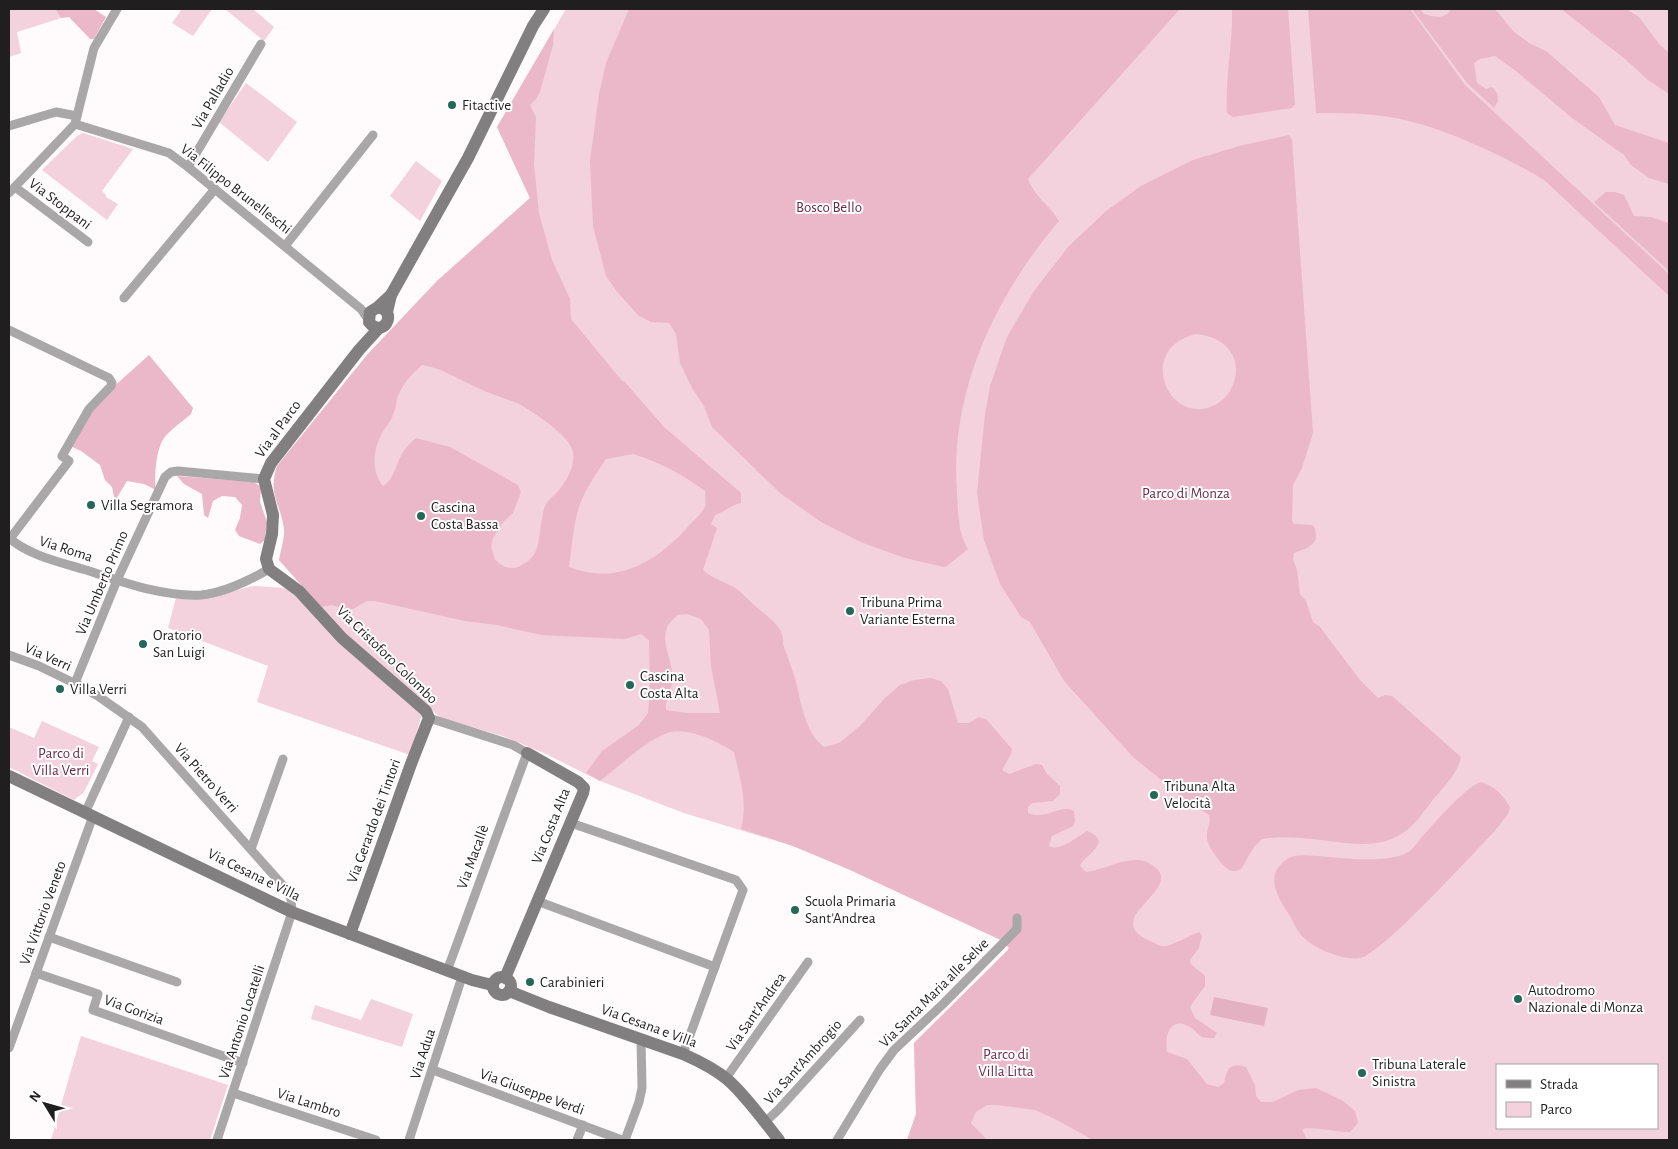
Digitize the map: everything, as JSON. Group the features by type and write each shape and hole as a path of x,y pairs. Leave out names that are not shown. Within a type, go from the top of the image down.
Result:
{"street":[{"path":"12,190 76,120 94,48 117,9"},
{"name":"Via al Parco","path":"273,573 266,560 272,534 273,515 264,479 271,463 359,350 374,315 391,295 449,194 533,26 544,9"},
{"name":"Via al Parco","path":"504,87 553,9"},
{"name":"Via Palladio","path":"188,167 261,44"},
{"name":"Via Filippo Brunelleschi","path":"9,126 56,112 169,153 374,315"},
{"path":"285,246 373,135"},
{"path":"124,298 215,189"},
{"name":"Via Stoppani","path":"12,190 88,242"},
{"path":"9,539 69,461 62,456 89,409 111,386 112,380 12,332"},
{"name":"Via Umberto Primo","path":"76,684 117,580 165,477 172,472 264,479"},
{"name":"Via Roma","path":"9,539 22,548 42,557 117,580"},
{"path":"117,580 156,591 182,595 204,595 273,573"},
{"name":"Via Cristoforo Colombo","path":"273,573 299,590 342,638 426,711 430,718"},
{"name":"Via Verri","path":"9,655 39,666 76,684"},
{"name":"Via Pietro Verri","path":"76,684 98,696 142,727 286,889 291,899 292,912"},
{"name":"Via Vittorio Veneto","path":"9,1048 49,937 89,814 130,717"},
{"name":"Via Costa Alta","path":"430,718 513,745 578,782 584,788 505,978"},
{"name":"Via Gerardo dei Tintori","path":"350,934 411,764 430,718"},
{"name":"Via Macallè","path":"446,971 527,753"},
{"path":"251,849 283,759"},
{"name":"Via Cesana e Villa","path":"9,776 292,912 462,977 492,985"},
{"path":"571,823 736,880 743,890 683,1054"},
{"path":"538,901 715,967"},
{"name":"Via Antonio Locatelli","path":"217,1140 292,912"},
{"name":"Via Santa Maria alle Selve","path":"837,1140 880,1069 894,1050 1017,929 1017,918"},
{"path":"49,937 177,982"},
{"name":"Via Sant'Andrea","path":"726,1078 808,962"},
{"name":"Via Gorizia","path":"36,973 98,994 93,1010 243,1063"},
{"name":"Via Adua","path":"409,1140 462,977"},
{"path":"505,978 510,982 509,991 505,995 498,995 492,985 496,979 505,978"},
{"name":"Via Cesana e Villa","path":"509,991 683,1054 704,1064 726,1078 779,1140"},
{"name":"Via Sant'Ambrogio","path":"764,1123 860,1020"},
{"path":"624,1140 639,1102 642,1088 642,1039"},
{"name":"Via Giuseppe Verdi","path":"433,1070 624,1140"},
{"name":"Via Lambro","path":"233,1093 376,1140"},
{"path":"577,1140 583,1125"}],"green space":[{"path":"9,9 55,9 61,18 17,32 21,53 9,57"},
{"path":"55,9 94,9 106,17 94,39 90,39 69,17 61,18"},
{"path":"182,9 212,9 193,36 172,23"},
{"path":"225,9 253,9 274,27 264,41"},
{"name":"Parco di Monza","path":"566,9 1669,9 1669,1140 907,1140 916,1114 914,1043 1007,951 1009,948 1003,941 848,869 793,846 684,813 600,781 546,754 503,736 441,718 348,638 279,560 284,528 274,492 277,466 367,355 437,281 530,198 497,127"},
{"name":"Bosco Bello","path":"629,9 1180,9 1028,179 1035,192 1059,221 1015,281 996,314 981,348 969,383 961,419 956,456 959,522 962,536 968,549 947,566 944,567 905,558 863,543 821,522 780,493 712,427 704,406 692,388 680,363 676,334 669,323 651,322 639,316 618,293 606,276 593,226 590,161 599,94 606,63"},
{"path":"1232,9 1288,9 1295,104 1292,108 1233,117 1227,113"},
{"path":"1308,9 1410,9 1465,85 1669,274 1669,296 1544,180 1509,161 1448,133 1407,121 1371,115 1316,113"},
{"path":"1412,9 1420,9 1424,14 1439,17 1446,15 1451,9 1495,9 1514,32 1529,43 1546,51 1599,97 1615,125 1669,143 1669,184 1649,178 1631,165 1624,155 1572,118 1495,56 1480,59 1474,63 1477,83 1486,89 1492,87 1497,93 1498,101 1494,108 1467,83"},
{"path":"1561,9 1626,9 1639,17 1659,44 1669,53 1669,94 1648,80 1625,59"},
{"name":"Parco di Villa Litta","path":"554,29 553,45 540,92 530,105 536,117 534,164 539,213 552,260 570,299 571,319 623,382 664,427 741,493 741,503 715,515 711,524 717,528 703,570 737,589 778,627 795,678 804,715 817,741 824,747 839,743 860,726 885,698 900,685 914,680 930,678 941,681 948,689 958,723 969,723 979,717 987,720 1012,749 1002,770 1009,774 1036,764 1042,765 1047,774 1060,786 1060,794 1053,801 1032,803 1028,807 1028,813 1034,815 1064,809 1074,811 1075,822 1073,826 1052,836 1049,846 1058,847 1087,831 1095,835 1098,844 1096,849 1080,866 1086,872 1132,860 1143,861 1156,868 1161,880 1159,886 1134,918 1133,926 1139,934 1164,946 1199,932 1202,936 1199,948 1190,960 1191,964 1205,976 1205,986 1190,1007 1195,1018 1217,1033 1214,1038 1203,1037 1183,1024 1173,1025 1168,1034 1167,1052 1187,1059 1207,1084 1218,1087 1224,1083 1226,1073 1230,1068 1236,1065 1246,1067 1255,1085 1256,1096 1261,1102 1273,1102 1298,1090 1316,1088 1343,1101 1355,1111 1358,1123 1350,1132 1312,1128 1302,1129 1307,1140 1093,1140 1035,1110 987,1105 976,1112 971,1123 987,1140 907,1140 916,1114 914,1043 1007,951 1009,948 1003,941 848,869 793,846 741,829 744,809 741,781 734,752 711,739 684,731 667,733 640,748 600,781 586,773 602,751 639,725 648,713 650,693 649,640 641,634 625,639 541,635 497,625 465,621 375,601 367,601 353,609 332,605 321,607 279,560 284,528 274,492 277,466 367,355 437,281 530,198 497,127","holes":["422,365 444,371 483,390 523,406 563,436 572,449 571,471 562,486 546,504 535,554 518,567 508,568 498,563 495,560 491,546 493,538 503,522 513,513 521,492 518,485 450,447 416,438 408,445 387,483 383,486 376,474 374,461 378,441 392,418 402,387","633,454 662,465 680,474 705,491 705,507 673,542 660,553 633,568 602,574 569,567 574,527 582,498 606,459","687,614 701,619 709,630 711,666 720,713 687,713 666,710 672,676 665,634 669,624 677,615"]},
{"path":"246,83 297,122 268,162 219,122"},
{"path":"83,133 133,149 102,191 106,197 118,204 107,220 42,170 77,136"},
{"path":"1289,135 1292,140 1313,433 1302,468 1293,485 1292,520 1294,524 1312,525 1315,528 1316,539 1309,546 1294,553 1293,559 1297,570 1300,594 1306,601 1313,622 1320,627 1360,680 1378,698 1385,695 1392,696 1461,757 1457,769 1450,780 1417,820 1398,836 1386,841 1362,844 1295,838 1262,839 1254,847 1241,869 1234,871 1229,870 1223,864 1209,846 1207,835 1210,821 1209,815 1193,805 1133,757 1064,681 1030,622 1021,617 1000,584 984,540 977,493 985,414 990,386 1007,337 1034,291 1068,247 1106,211 1141,186 1193,160 1239,146","holes":["1196,334 1216,339 1230,351 1236,368 1235,378 1230,392 1215,405 1198,409 1184,406 1172,396 1165,383 1163,369 1167,354 1177,342"]},
{"path":"416,161 442,181 420,221 390,196"},
{"path":"1606,192 1624,195 1634,216 1651,217 1669,223 1669,271 1594,202"},
{"path":"149,355 193,408 191,414 170,431 161,443 156,463 156,490 144,484 127,481 115,501 112,487 105,480 100,465 81,451 68,445 73,429 110,390"},
{"path":"177,476 254,482 261,487 260,502 267,522 265,540 260,544 239,536 235,530 240,518 242,505 235,497 222,496 213,501 208,518 204,515 202,494 184,484"},
{"path":"253,586 284,588 295,593 422,714 410,755 257,702 268,666 168,628 176,598 203,599"},
{"name":"Parco di Villa Verri","path":"42,721 99,747 92,761 98,764 84,792 74,800 9,767 9,727 34,738"},
{"path":"1481,782 1491,786 1501,795 1510,807 1508,814 1494,832 1448,880 1387,940 1360,958 1346,958 1323,950 1302,936 1275,888 1275,873 1279,866 1294,856 1301,855 1364,859 1400,856 1412,849 1459,798"},
{"path":"371,999 413,1014 402,1047 311,1019 315,1005 361,1020"},
{"path":"81,1036 228,1085 210,1140 51,1140"}],"shaded area":[{"path":"1214,997 1268,1008 1264,1026 1210,1015"}],"place":[{"name":"Fitactive","path":"452,105"},
{"name":"Villa Segramora","path":"91,505"},
{"name":"Cascina Costa Bassa","path":"421,516"},
{"name":"Tribuna Prima Variante Esterna","path":"850,611"},
{"name":"Oratorio San Luigi","path":"143,644"},
{"name":"Cascina Costa Alta","path":"630,685"},
{"name":"Villa Verri","path":"60,689"},
{"name":"Tribuna Alta Velocità","path":"1154,795"},
{"name":"Scuola Primaria Sant'Andrea","path":"795,910"},
{"name":"Carabinieri","path":"530,982"},
{"name":"Autodromo Nazionale di Monza","path":"1518,999"},
{"name":"Tribuna Laterale Sinistra","path":"1362,1073"}]}
